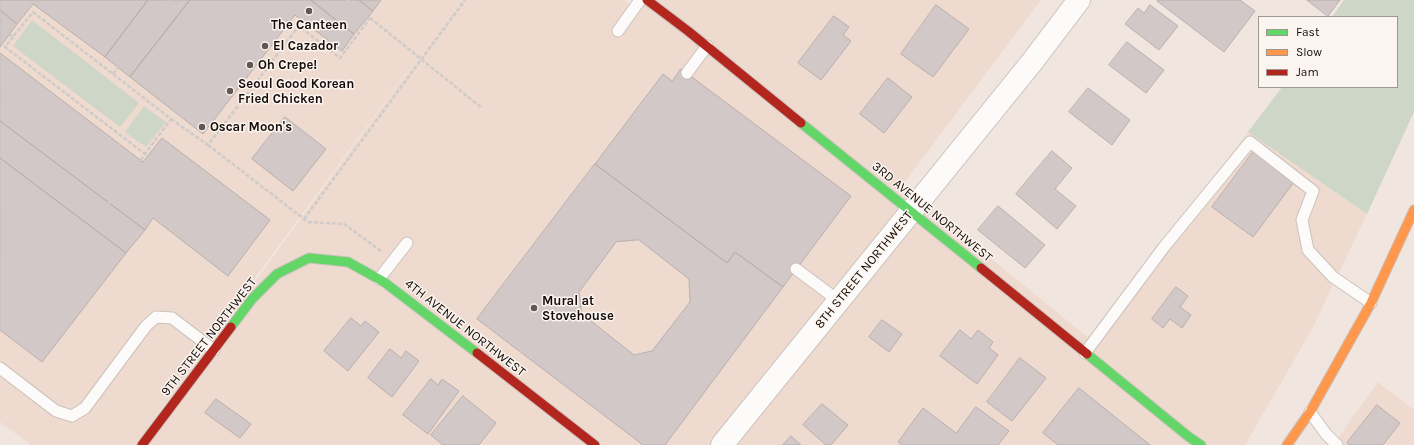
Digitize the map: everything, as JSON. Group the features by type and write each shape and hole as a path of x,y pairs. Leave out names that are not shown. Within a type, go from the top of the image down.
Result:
{"street":[{"name":"3RD AVENUE NORTHWEST","path":"647,0 707,46 1085,353 1201,445"},
{"name":"8TH STREET NORTHWEST","path":"722,445 1032,62 1079,0"},
{"path":"1287,445 1310,412 1371,303 1414,210"},
{"name":"4TH AVENUE NORTHWEST","path":"309,258 348,262 379,279 595,445"},
{"name":"9TH STREET NORTHWEST","path":"142,445 252,299 277,274 309,258"}],"lane":[{"path":"618,31 640,0"},
{"path":"687,73 707,46"},
{"path":"1085,353 1164,247 1250,142 1313,191 1302,220 1308,250 1333,277 1371,303"},
{"path":"379,279 407,243"},
{"path":"796,269 839,301"},
{"path":"0,368 56,411 72,416 85,408 146,326 156,317 172,318 214,350"},
{"path":"1310,412 1336,445"}],"path":[{"path":"113,74 169,0"},
{"path":"346,0 482,108"},
{"path":"304,219 420,59 465,0"},
{"path":"145,154 5,47 33,12 171,119 208,145 308,222 344,224 393,261"},
{"path":"208,145 299,26 340,58 370,18"},
{"path":"0,27 13,37"},
{"path":"0,140 99,216 171,119"}],"shaded area":[{"path":"0,0 624,0 636,10 643,0 1041,0 902,186 1091,340 1248,132 1367,214 1312,329 1245,445 31,445 0,422","holes":["450,13 137,444 247,289"]},
{"path":"1344,0 1414,0 1414,112 1367,214 1248,132 1281,88 1398,88 1398,16 1333,16"},
{"path":"32,20 139,103 120,127 13,46"},
{"path":"144,106 166,122 146,147 125,132"},
{"path":"1378,382 1414,410 1414,445 1333,445"}],"building":[{"path":"0,0 148,0 105,57 33,4 17,24 0,10"},
{"path":"148,0 190,0 130,77 105,57"},
{"path":"190,0 311,0 354,34 342,51 295,15 203,134 130,77"},
{"path":"311,0 359,0 373,11 354,34"},
{"path":"359,0 381,0 373,11"},
{"path":"1240,0 1255,11 1224,52 1157,1"},
{"path":"1307,0 1340,0 1328,16"},
{"path":"936,5 969,29 933,77 901,54"},
{"path":"1150,5 1178,26 1159,50 1125,24 1138,8 1144,13"},
{"path":"0,10 17,24 0,47"},
{"path":"834,16 849,27 843,35 851,41 821,80 798,63"},
{"path":"1127,42 1164,70 1146,93 1109,65"},
{"path":"0,53 143,162 162,138 270,220 228,276 153,218 145,230 0,121"},
{"path":"681,69 851,196 783,287 735,252 727,263 595,164 663,74 672,81"},
{"path":"888,78 912,97 884,133 860,114"},
{"path":"1088,88 1130,120 1112,145 1069,112"},
{"path":"285,117 326,149 293,191 252,159"},
{"path":"0,121 145,230 126,253 0,158"},
{"path":"1052,151 1072,168 1055,189 1076,206 1057,229 1016,194"},
{"path":"1253,152 1294,182 1253,237 1212,207"},
{"path":"0,158 126,253 42,362 0,330"},
{"name":"Mural at Stovehouse","path":"595,164 727,263 735,252 783,287 665,445 643,445 477,319","holes":["639,240 689,279 690,302 652,351 634,355 582,314 579,292 616,242"]},
{"path":"998,206 1045,245 1025,268 978,230"},
{"path":"1176,287 1188,296 1180,307 1191,315 1182,328 1170,319 1163,328 1152,319"},
{"path":"351,318 361,326 365,321 379,332 348,371 324,351"},
{"path":"882,320 902,334 889,352 869,337"},
{"path":"960,330 971,339 978,330 993,342 989,348 998,355 977,384 940,356"},
{"path":"390,349 401,358 406,351 419,361 392,397 368,378"},
{"path":"1020,358 1046,378 1012,421 987,402"},
{"path":"431,379 438,385 442,379 459,391 428,434 403,415"},
{"path":"1079,388 1150,445 1058,445 1043,433"},
{"path":"463,396 496,423 479,445 443,445 431,435"},
{"path":"216,399 251,424 240,438 205,413"},
{"path":"822,404 848,425 831,445 826,445 803,425"},
{"path":"1377,405 1400,423 1383,445 1350,445 1347,443"},
{"path":"976,407 1009,431 998,445 902,445 898,442 923,408 956,433"},
{"path":"791,436 801,445 783,445"}],"traffic: fast":[{"path":"801,123 981,268"},
{"path":"231,327 252,299 277,274 309,258 348,262 384,282 477,353"},
{"path":"1087,354 1189,437 1201,445"}],"traffic: slow":[{"path":"1287,445 1310,412 1371,303 1414,210"}],"traffic: jam":[{"path":"647,0 688,31 801,123"},
{"path":"981,268 1087,354"},
{"path":"142,445 231,327"},
{"path":"477,353 595,445"}],"place":[{"name":"The Canteen","path":"309,11"},
{"name":"El Cazador","path":"265,46"},
{"name":"Oh Crepe!","path":"250,65"},
{"name":"Seoul Good Korean Fried Chicken","path":"230,91"},
{"name":"Oscar Moon's","path":"202,127"},
{"name":"Mural at Stovehouse","path":"534,308"}]}
